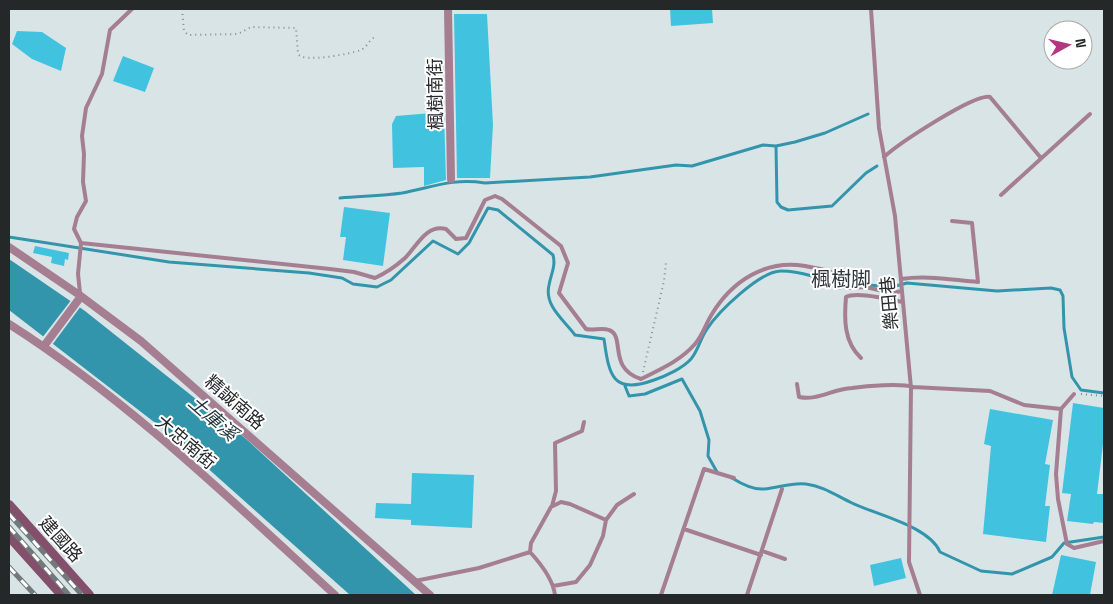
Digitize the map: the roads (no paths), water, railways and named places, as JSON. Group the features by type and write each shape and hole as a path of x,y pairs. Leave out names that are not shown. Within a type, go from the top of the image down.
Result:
{"main road":[{"name":"建國路","path":"9,505 89,595"},
{"name":"建國路","path":"9,536 62,595"}],"street":[{"name":"楓樹南街","path":"448,9 451,179"},
{"name":"精誠南路","path":"9,247 141,341 430,595"},
{"path":"44,346 80,298"},
{"name":"大忠南街","path":"9,324 44,346 184,459 336,595"}],"lane":[{"path":"80,298 78,286 82,243 74,229 77,217 86,202 83,182 84,154 82,136 86,108 102,74 110,30 132,9"},
{"name":"樂田巷","path":"870,9 879,128 895,216 910,386 909,562 920,595"},
{"path":"884,157 896,146 972,100 986,96 990,97 1042,158"},
{"path":"1001,195 1090,114"},
{"path":"82,243 330,269 354,272 375,278 400,262 422,238 436,229 446,229 456,239 466,238 485,200 495,196 502,199 561,246 568,263 559,288 563,301 573,310 586,329 604,329 613,332 616,336 621,365 631,376 641,379 686,354 697,342 712,314 728,294 756,271 767,267 786,264 826,269 835,273 846,288 866,287 884,292 902,292"},
{"path":"901,279 924,276 978,282 972,223 952,221"},
{"path":"861,358 852,349 848,341 844,312 846,297 857,295 903,302"},
{"path":"797,384 799,397 809,399 851,388 904,384 910,386 990,390 1024,405 1061,409"},
{"path":"1074,394 1061,409 1056,474 1058,499 1067,544 1074,548 1104,541"},
{"path":"555,595 553,586 540,563 530,552 531,543 551,507 556,491 555,443 582,431 584,422"},
{"path":"661,595 704,469 734,478"},
{"path":"747,595 782,489"},
{"path":"553,586 573,584 590,565 603,536 606,520 617,505 634,494"},
{"path":"551,507 561,502 570,504 606,520"},
{"path":"684,529 785,559"},
{"path":"415,581 479,568 530,552"}],"water":[{"name":"土庫溪","path":"9,259 85,311 245,438 416,595 350,595 167,432 9,310"}],"waterway":[{"path":"340,198 402,193 453,182 485,183 590,177 676,165 692,166 763,145 776,146 795,142 825,133 868,114"},
{"path":"776,146 777,202 781,207 788,210 832,206 866,173 877,166"},
{"path":"9,237 169,262 309,273 342,278 353,284 377,287 391,280 433,241 458,254 469,243 488,208 498,210 553,255 554,266 548,293 552,306 575,335 604,339 611,372 621,383 630,385 659,378 684,366 696,352 707,329 720,313 751,285 772,273 788,271 803,274 826,281 839,288 857,284 892,287 907,283 997,291 1051,288 1060,290 1063,296 1064,328 1072,377 1081,390 1104,393"},
{"path":"625,386 629,396 645,394 682,379 700,411 709,440 708,456 717,472"},
{"path":"732,478 747,486 760,489 795,484 818,487 914,528 934,543 940,552 981,571 1012,574 1052,557 1064,543 1104,537"}],"railway":[{"path":"9,514 82,595"},
{"path":"9,527 69,595"},
{"path":"9,567 35,595"}],"district":[{"name":"楓樹脚","path":"841,279"}]}
